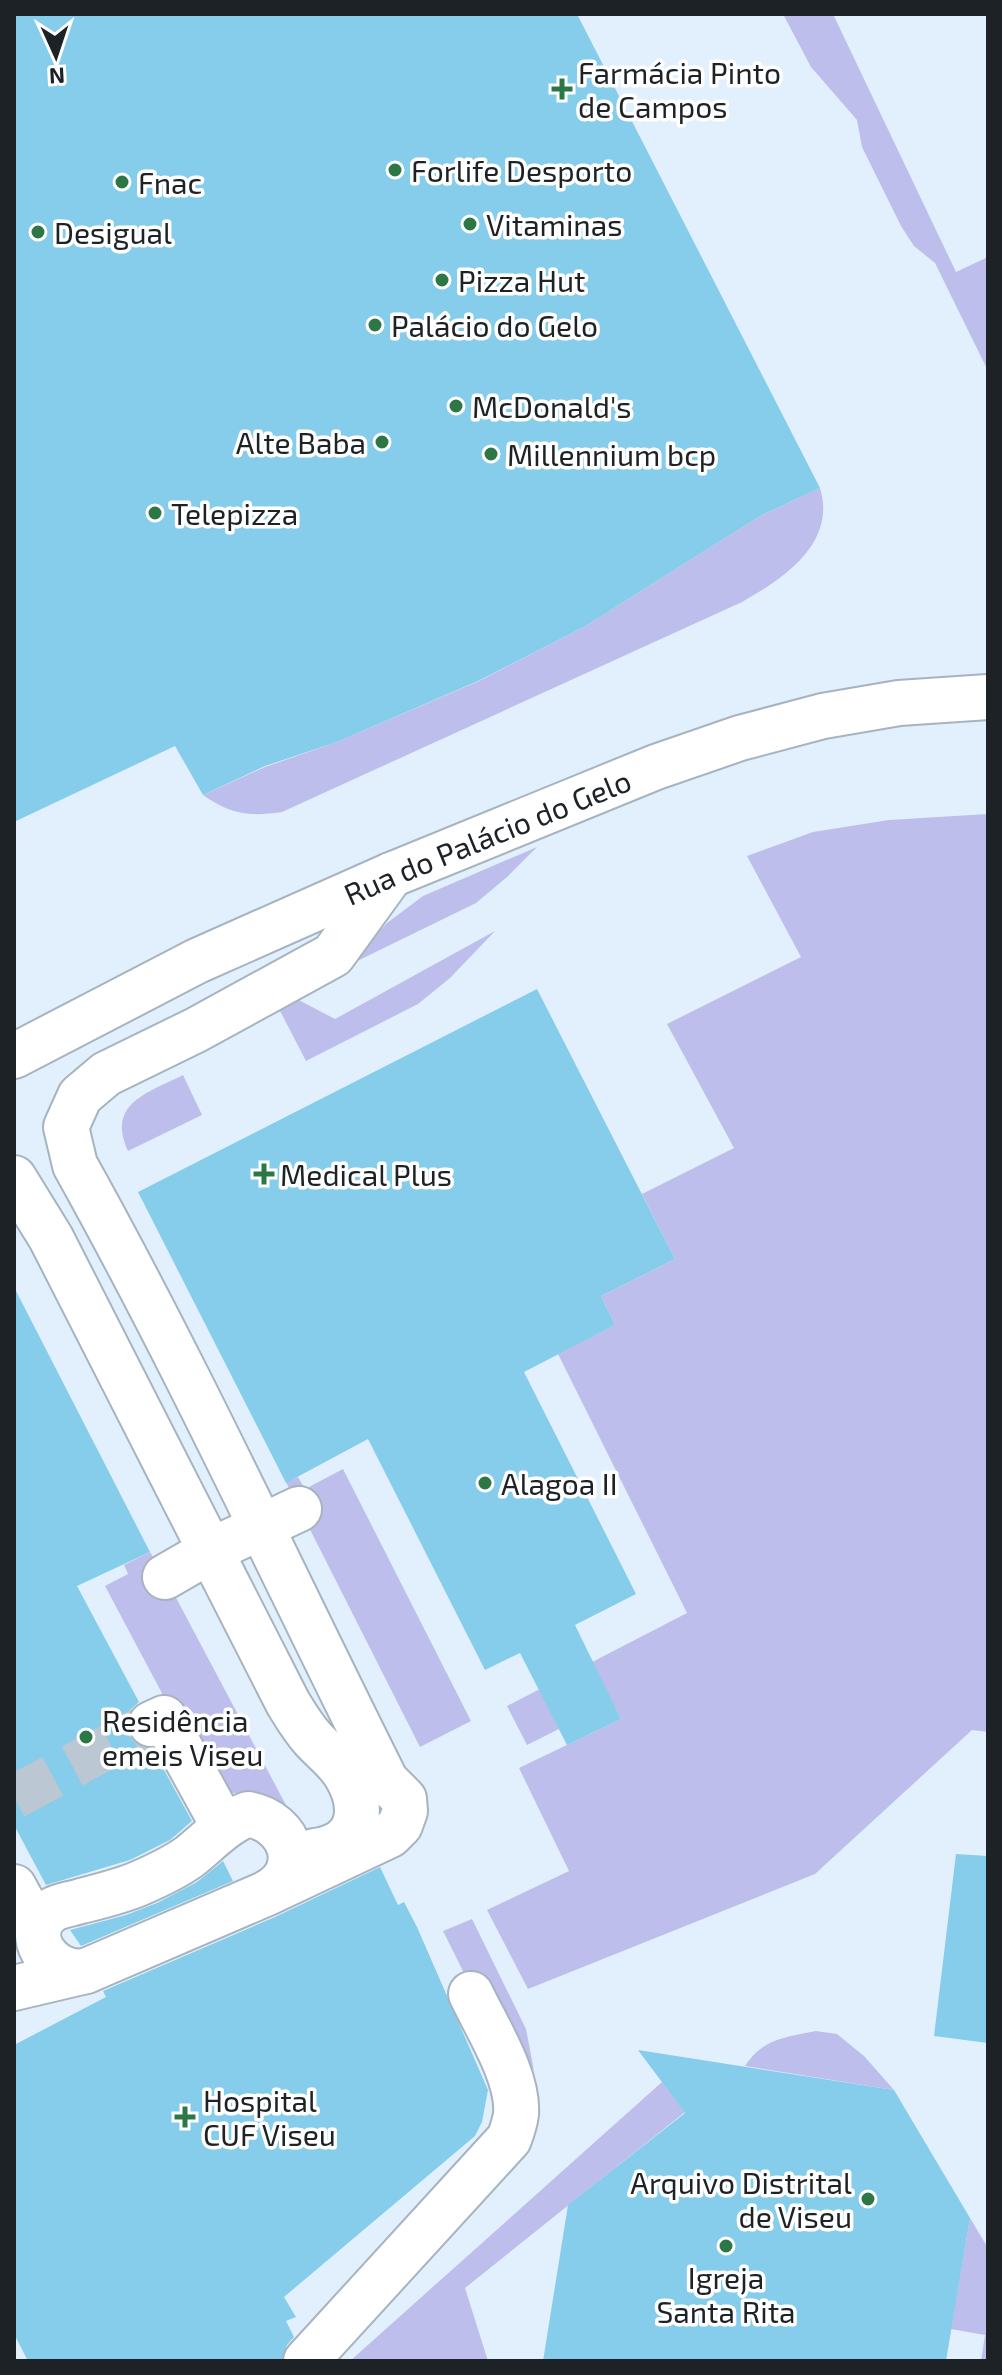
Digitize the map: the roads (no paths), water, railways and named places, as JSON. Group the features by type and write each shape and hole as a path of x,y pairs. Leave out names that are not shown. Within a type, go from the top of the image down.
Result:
{"street":[{"name":"Rua do Palácio do Gelo","path":"14,1056 197,961 391,875 656,767 740,738 823,716 899,703 988,697"},
{"path":"14,1988 86,1971 265,1894 390,1835 400,1825 405,1811 404,1799 386,1781 280,1518 212,1425 75,1165 66,1127 80,1096 106,1074 210,1023 333,955 391,875"},
{"path":"21,1202 59,1252 288,1703 301,1725 347,1777 354,1796 356,1820 346,1840 326,1849 290,1849"},
{"path":"165,1577 210,1551 280,1518"},
{"path":"151,1724 164,1718 224,1827"},
{"path":"33,1929 139,1884 186,1859 224,1827 248,1814 266,1819 280,1830 290,1849 292,1860 283,1881 265,1894"},
{"path":"14,1887 33,1929"},
{"path":"33,1929 41,1923 39,1940 46,1958 67,1972 86,1971"},
{"path":"306,2361 509,2139 516,2116 516,2097 510,2077 471,1994"}],"tunnel":[{"path":"14,1797 151,1724"}],"place":[{"name":"Farmácia Pinto de Campos","path":"562,89"},
{"name":"Forlife Desporto","path":"395,170"},
{"name":"Fnac","path":"122,182"},
{"name":"Vitaminas","path":"470,224"},
{"name":"Desigual","path":"38,232"},
{"name":"Pizza Hut","path":"442,280"},
{"name":"Palácio do Gelo","path":"375,325"},
{"name":"McDonald's","path":"456,406"},
{"name":"Alte Baba","path":"382,442"},
{"name":"Millennium bcp","path":"491,454"},
{"name":"Telepizza","path":"155,513"},
{"name":"Medical Plus","path":"264,1174"},
{"name":"Alagoa II","path":"485,1483"},
{"name":"Residência emeis Viseu","path":"86,1737"},
{"name":"Hospital CUF Viseu","path":"185,2117"},
{"name":"Arquivo Distrital de Viseu","path":"868,2199"},
{"name":"Igreja Santa Rita","path":"726,2246"}]}
